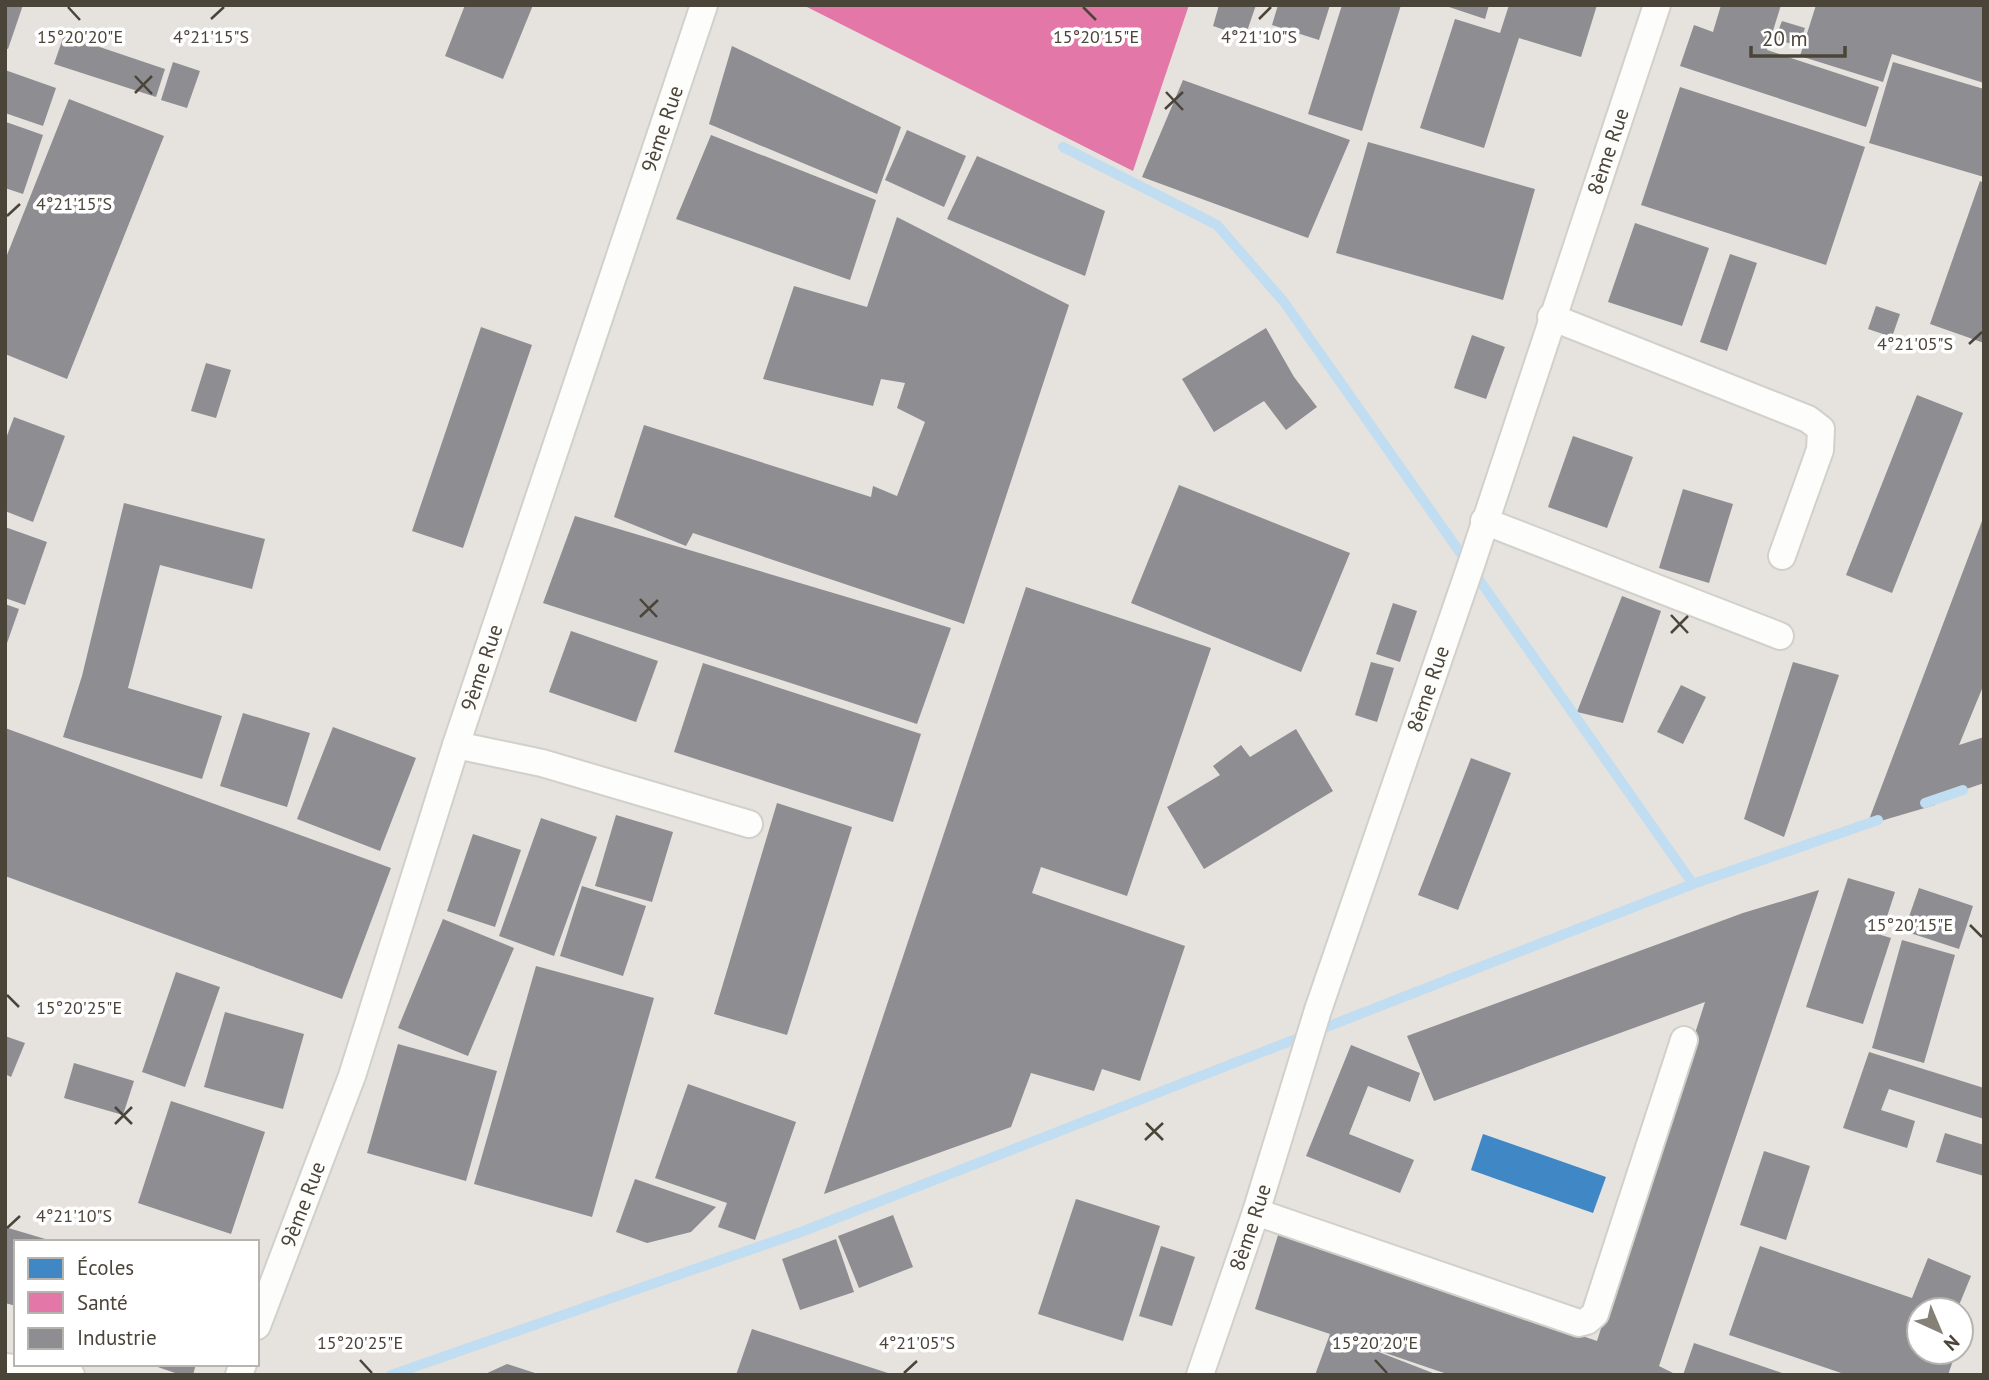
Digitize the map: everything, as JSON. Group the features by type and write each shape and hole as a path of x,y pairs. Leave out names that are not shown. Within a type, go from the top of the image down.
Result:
{"street":[{"name":"9ème Rue","path":"259,1321 352,1076 456,745 704,5"},
{"name":"8ème Rue","path":"1200,1375 1256,1212 1318,1010 1472,562 1551,317 1657,5"},
{"path":"1551,317 1808,419 1821,429 1820,450 1782,556"},
{"path":"1484,521 1780,636"},
{"path":"456,745 542,763 750,824"},
{"path":"1256,1212 1579,1323 1587,1321 1595,1314 1684,1040"},
{"path":"5,1367 71,1375"}],"shaded area":[{"path":"5,5 1984,5 1984,1375 5,1375"}],"building: Écoles":[{"path":"1483,1134 1606,1177 1593,1213 1471,1170"}],"building: Santé":[{"path":"803,5 1189,5 1133,171"}],"building: Industrie":[{"path":"5,5 23,5 8,49 5,48"},
{"path":"465,5 533,5 503,79 445,56"},
{"path":"1219,5 1256,5 1245,37 1213,26"},
{"path":"1278,5 1330,5 1319,40 1272,25"},
{"path":"1342,5 1401,5 1362,131 1308,114"},
{"path":"1443,5 1489,5 1485,19"},
{"path":"1509,5 1597,5 1581,57 1519,38 1484,148 1420,128 1455,19 1500,33"},
{"path":"1721,5 1781,5 1767,50 1879,87 1866,127 1680,66 1694,25 1713,32"},
{"path":"1816,5 1984,5 1984,83 1892,54 1883,82 1800,56"},
{"path":"1782,21 1805,28 1799,46 1775,39"},
{"path":"64,35 165,69 156,97 54,64"},
{"path":"732,46 901,127 877,194 709,124"},
{"path":"173,62 200,71 187,108 161,100"},
{"path":"1893,62 1984,89 1984,177 1869,143"},
{"path":"5,70 56,88 43,126 5,113"},
{"path":"1183,80 1350,140 1308,238 1142,177"},
{"path":"1680,87 1865,147 1826,265 1641,205"},
{"path":"69,99 164,136 67,379 5,354 5,260"},
{"path":"6,122 43,135 23,194 5,188"},
{"path":"907,130 966,156 944,207 885,180"},
{"path":"711,135 876,200 850,280 676,219"},
{"path":"1368,142 1535,189 1503,300 1336,253"},
{"path":"977,156 1105,211 1085,276 947,219"},
{"path":"1980,181 1984,183 1984,343 1930,324"},
{"path":"897,217 1069,305 964,624 693,533 686,546 614,517 644,425 871,497 873,486 897,496 925,422 897,408 905,383 881,379 873,406 763,379 794,286 867,307"},
{"path":"1635,223 1709,248 1682,326 1608,302"},
{"path":"1730,254 1757,263 1727,351 1700,342"},
{"path":"1876,306 1900,314 1892,337 1868,329"},
{"path":"481,327 532,345 463,548 412,531"},
{"path":"1266,328 1294,377 1317,407 1286,430 1264,401 1214,432 1182,379"},
{"path":"1472,335 1505,347 1486,399 1454,388"},
{"path":"206,363 231,370 216,418 191,411"},
{"path":"1917,395 1963,413 1892,593 1846,575"},
{"path":"14,417 65,436 33,522 5,511 5,441"},
{"path":"1573,436 1633,457 1607,528 1548,507"},
{"path":"1179,485 1350,553 1301,672 1131,603"},
{"path":"1683,489 1733,504 1709,583 1659,568"},
{"path":"124,503 265,539 252,589 160,565 128,688 222,716 202,779 63,737 82,676"},
{"path":"575,516 951,628 917,724 543,603"},
{"path":"1982,521 1984,684 1959,745 1984,737 1984,783 1937,799 1935,805 1867,825"},
{"path":"5,527 47,542 25,605 5,598"},
{"path":"1026,587 1211,648 1127,896 1041,867 1032,893 1185,946 1140,1081 1102,1069 1094,1091 1031,1073 1011,1127 824,1194"},
{"path":"1622,596 1661,611 1623,723 1577,712"},
{"path":"1393,603 1417,611 1400,662 1376,654"},
{"path":"5,604 19,609 6,646 5,646"},
{"path":"571,631 658,661 636,722 549,692"},
{"path":"1371,662 1394,668 1377,722 1355,715"},
{"path":"1793,662 1839,675 1784,837 1744,819"},
{"path":"703,663 921,734 893,822 674,752"},
{"path":"1681,685 1706,697 1683,744 1657,732"},
{"path":"243,713 310,733 287,807 220,786"},
{"path":"333,727 416,758 380,851 297,819"},
{"path":"5,728 391,868 342,999 5,876"},
{"path":"1296,729 1333,791 1204,869 1167,807 1220,775 1213,766 1241,745 1250,757"},
{"path":"1471,758 1511,773 1458,910 1418,895"},
{"path":"777,803 852,827 787,1035 714,1014"},
{"path":"616,815 673,832 652,902 595,886"},
{"path":"541,818 597,837 554,956 499,936"},
{"path":"473,834 521,850 495,927 447,911"},
{"path":"1848,878 1895,892 1881,935 1891,938 1863,1024 1806,1007"},
{"path":"582,886 646,906 623,976 560,956"},
{"path":"1919,888 1973,906 1959,949 1904,931"},
{"path":"1819,890 1659,1366 1673,1375 1450,1375 1353,1342 1438,1375 1315,1375 1330,1334 1255,1309 1279,1232 1597,1341 1705,1002 1434,1101 1407,1036 1743,913"},
{"path":"443,919 514,948 468,1056 398,1028"},
{"path":"1902,940 1955,955 1924,1063 1872,1048"},
{"path":"536,966 654,998 592,1217 474,1184"},
{"path":"176,972 220,987 185,1087 142,1072"},
{"path":"225,1012 304,1034 283,1109 204,1087"},
{"path":"5,1036 25,1043 11,1077 5,1074"},
{"path":"398,1044 497,1071 466,1181 367,1153"},
{"path":"1351,1045 1420,1073 1410,1102 1368,1086 1349,1134 1414,1160 1400,1193 1306,1156"},
{"path":"1869,1052 1984,1088 1984,1119 1889,1089 1881,1110 1915,1121 1907,1148 1843,1128"},
{"path":"74,1063 134,1081 123,1115 64,1098"},
{"path":"688,1084 796,1122 755,1240 718,1227 727,1203 655,1178"},
{"path":"171,1101 265,1132 231,1234 138,1203"},
{"path":"1945,1133 1984,1145 1984,1176 1936,1162"},
{"path":"1764,1151 1810,1166 1786,1240 1740,1225"},
{"path":"635,1179 716,1207 691,1232 647,1243 616,1232"},
{"path":"1076,1199 1160,1226 1123,1341 1038,1314"},
{"path":"893,1215 913,1267 859,1288 838,1236"},
{"path":"5,1227 49,1240 14,1240 14,1305 5,1303"},
{"path":"836,1239 854,1292 800,1310 782,1259"},
{"path":"1161,1246 1195,1257 1172,1326 1139,1316"},
{"path":"1760,1246 1906,1296 1905,1366 1951,1366 1948,1375 1847,1375 1729,1335"},
{"path":"1928,1258 1971,1276 1963,1296 1913,1296"},
{"path":"752,1329 891,1374 891,1375 736,1375"},
{"path":"1694,1343 1785,1374 1785,1375 1683,1375"},
{"path":"507,1364 538,1374 538,1375 483,1375"},
{"path":"155,1366 195,1366 193,1375 181,1375"}],"waterway":[{"path":"1063,147 1217,225 1284,302 1693,884"},
{"path":"1925,803 1963,790"},
{"path":"391,1375 801,1232 1693,884 1878,820"}]}
